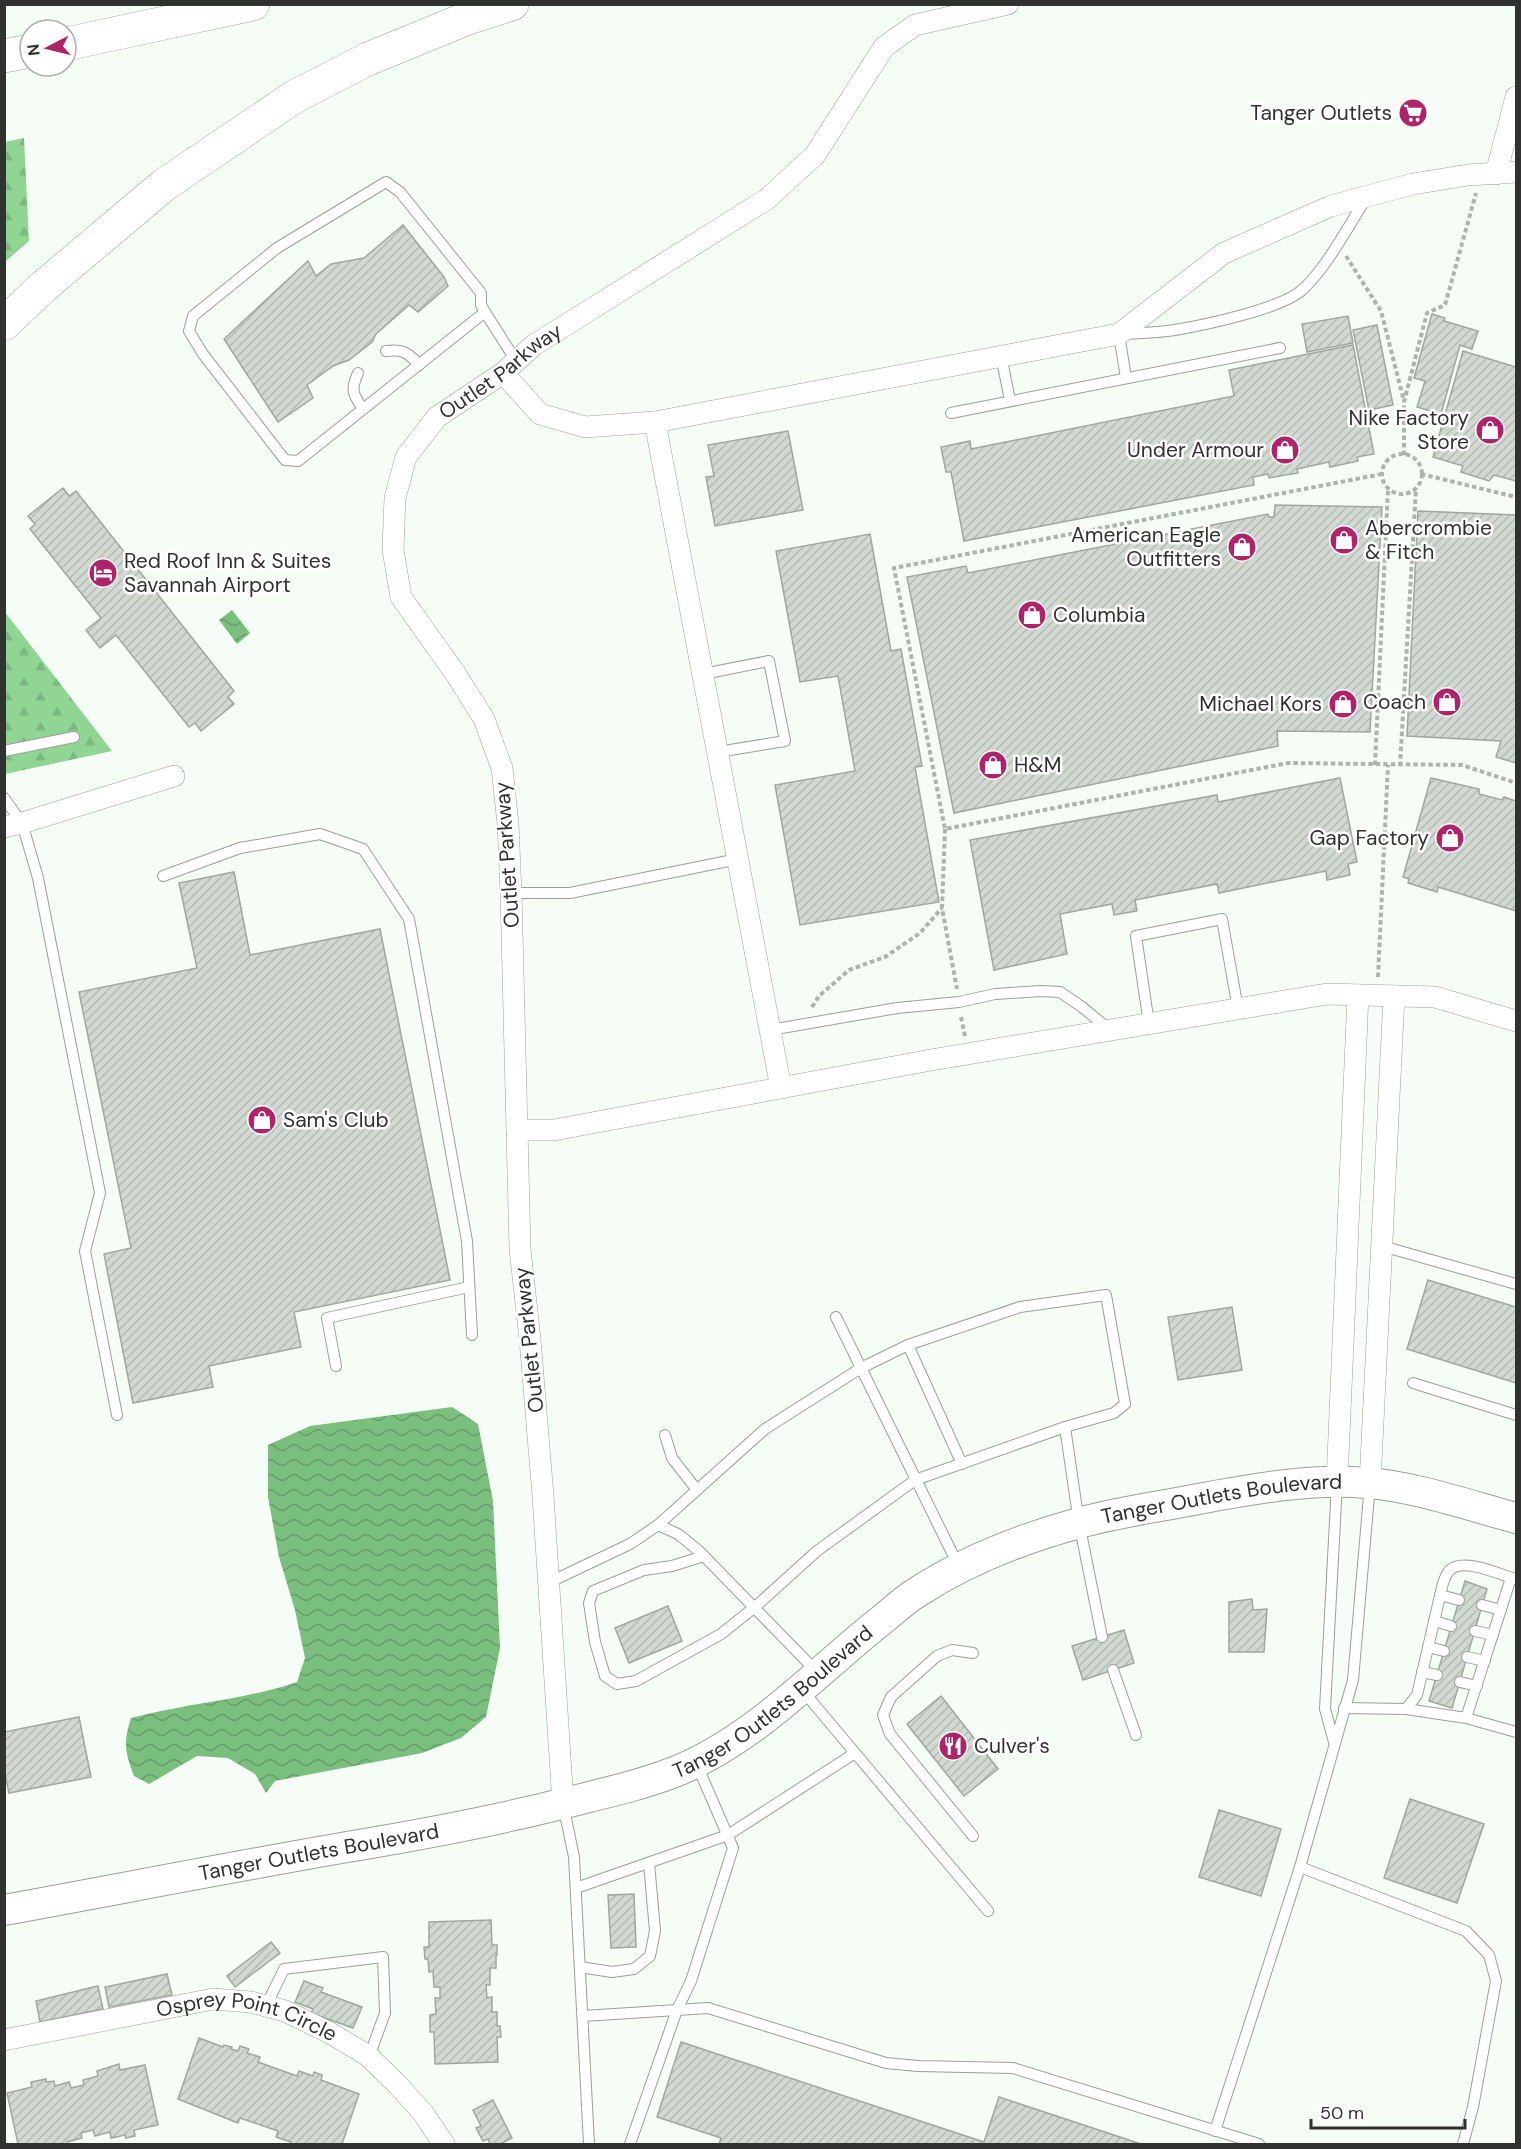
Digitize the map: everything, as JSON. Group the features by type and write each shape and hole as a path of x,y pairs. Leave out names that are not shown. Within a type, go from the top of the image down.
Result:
{"highway":[{"path":"78,41 253,4"},
{"path":"4,324 43,287 164,185 294,97 368,58 468,18 512,4"}],"street":[{"name":"Outlet Parkway","path":"563,1803 549,1582 530,1339 520,1249 511,893 508,824 502,768 484,719 455,673 401,597 393,550 395,498 406,458 437,417 509,367 534,345 767,199 815,155 884,46 915,25 1008,4"},
{"path":"509,367 540,414 585,427 656,422 1119,334 1224,253 1331,206 1413,184 1498,174 1516,97"},
{"path":"656,422 781,1088"},
{"path":"13,825 174,776"},
{"path":"517,1130 554,1130 968,1054 1327,994 1435,997 1516,1021"},
{"path":"1370,1483 1382,1246 1376,996"},
{"path":"1338,1482 1376,996"},
{"name":"Tanger Outlets Boulevard","path":"4,1910 525,1814 638,1785 680,1770 713,1753 750,1729 914,1594 960,1569 1032,1538 1079,1523 1238,1492 1297,1484 1338,1482 1370,1483 1423,1493 1516,1518"},
{"name":"Osprey Point Circle","path":"4,2040 213,1999 251,2002 285,2011 330,2033 369,2057 411,2099 444,2145"}],"lane":[{"path":"484,312 298,461 285,460 203,354 189,331 193,316 277,248 386,182 400,192 482,293 481,305 509,367"},
{"path":"1126,378 1119,334 1174,330 1271,307 1302,291 1338,243 1367,196"},
{"path":"951,413 1280,348"},
{"path":"386,351 400,350 410,354 419,364"},
{"path":"1001,356 1010,400"},
{"path":"358,373 353,385 354,395 363,408"},
{"path":"703,674 769,661 785,741 718,752"},
{"path":"4,751 74,738"},
{"path":"4,798 13,825 38,878 100,1193 85,1251 117,1415"},
{"path":"163,876 240,848 320,834 363,849 409,919 467,1241 472,1335"},
{"path":"511,893 570,893 738,859"},
{"path":"1149,1024 1136,936 1222,919 1238,1009"},
{"path":"770,1030 897,1008 959,1002 995,994 1041,991 1060,992 1110,1030"},
{"path":"1382,1246 1516,1284"},
{"path":"336,1366 327,1318 469,1287"},
{"path":"549,1582 630,1544 658,1526 765,1429 861,1368 908,1345 1020,1307 1106,1295 1125,1404 1114,1413 1065,1427 915,1480 817,1551 755,1607 721,1634 636,1681 617,1684 605,1676 595,1642 589,1603 593,1591 644,1570 672,1566 704,1556"},
{"path":"836,1317 960,1569"},
{"path":"908,1345 962,1464"},
{"path":"1413,1383 1516,1415"},
{"path":"1065,1427 1079,1523 1102,1637"},
{"path":"665,1435 672,1458 697,1490"},
{"path":"1334,1743 1325,1709 1338,1482"},
{"path":"1215,2131 1300,1867 1353,1680 1370,1483"},
{"path":"658,1526 678,1534 704,1556 755,1607 810,1681 855,1753 988,1911"},
{"path":"1406,1708 1417,1695 1440,1595 1448,1571 1467,1564 1514,1578 1501,1610 1466,1718"},
{"path":"1440,1595 1459,1600"},
{"path":"1482,1605 1501,1610"},
{"path":"1434,1621 1451,1626"},
{"path":"1475,1631 1493,1635"},
{"path":"1428,1647 1444,1651"},
{"path":"973,1653 952,1650 937,1656 891,1697 884,1715 890,1734 973,1836"},
{"path":"1467,1657 1485,1661"},
{"path":"1113,1670 1136,1735"},
{"path":"1422,1672 1437,1676"},
{"path":"1460,1682 1477,1686"},
{"path":"1344,1708 1406,1708 1466,1718 1516,1732"},
{"path":"576,1888 728,1835 855,1753"},
{"path":"630,2145 677,2010 691,1981 733,1848 695,1762"},
{"path":"563,1803 574,1857 589,2145"},
{"path":"580,1967 612,1972 634,1969 650,1956 655,1931 650,1863"},
{"path":"1300,1867 1466,1931 1489,1955 1496,1981 1473,2107 1463,2145"},
{"path":"266,2006 284,1969 383,1957 385,2013 369,2057"},
{"path":"582,2016 708,2008 885,2063 1013,2068 1259,2145"}],"path":[{"path":"1404,402 1427,313 1445,305 1498,174"},
{"path":"1338,243 1382,311 1404,402 1404,455"},
{"path":"1375,765 1388,489 1382,474 1389,459 1396,455 1404,455 1416,461 1421,474 1416,488 1400,765"},
{"path":"968,1054 942,908 945,829 894,568 1382,474"},
{"path":"1421,474 1516,497"},
{"path":"1388,489 1402,494 1410,493 1416,488"},
{"path":"945,829 1288,763 1462,765 1516,783"},
{"path":"1376,996 1388,765"},
{"path":"803,1024 819,996 849,970 885,957 920,933 942,908"}],"green space":[{"path":"24,138 29,241 5,262 5,142"},
{"path":"5,612 112,751 5,774"}],"water":[{"path":"232,610 250,633 237,644 219,620"},
{"path":"452,1407 478,1424 493,1501 500,1648 486,1717 461,1738 422,1753 275,1781 266,1793 255,1774 228,1758 197,1756 149,1784 134,1776 126,1747 131,1718 256,1693 297,1682 305,1658 295,1610 279,1557 268,1497 268,1445 310,1426"}],"building":[{"path":"403,225 444,277 448,286 418,312 409,305 376,334 372,342 349,360 333,366 307,385 313,398 278,422 224,339 308,261 316,276 331,264 364,258"},
{"path":"1432,314 1445,318 1444,321 1478,331 1472,349 1460,345 1441,414 1417,407 1425,381 1414,378"},
{"path":"1348,316 1353,343 1307,352 1302,324"},
{"path":"1377,325 1393,405 1369,410 1353,330"},
{"path":"1353,345 1374,454 1357,457 1358,461 1330,467 1329,462 1297,469 1298,473 1269,478 1268,474 1253,477 1254,485 964,541 951,472 946,472 941,447 970,441 971,449 1234,396 1229,370"},
{"path":"1463,351 1516,367 1516,481 1494,475 1489,481 1461,472 1463,466 1433,457"},
{"path":"788,431 803,510 715,526 706,477 714,476 708,445"},
{"name":"Red Roof Inn & Suites Savannah Airport","path":"63,488 69,496 76,491 234,691 228,697 234,704 201,731 195,723 189,727 116,635 100,648 86,630 101,618 30,529 35,524 28,516"},
{"path":"1275,505 1382,507 1370,732 1277,731 1278,746 954,813 907,577 966,566 968,573 1268,514 1269,517 1274,517"},
{"path":"1418,511 1516,515 1516,763 1496,757 1501,741 1407,736"},
{"path":"870,534 891,651 901,649 922,766 915,767 939,902 800,925 775,785 855,771 838,676 800,682 776,551"},
{"path":"1340,778 1357,862 1348,864 1350,875 1327,880 1326,871 1219,893 1217,884 1135,900 1137,911 1114,915 1112,904 1060,914 1067,954 994,970 970,840 1217,795 1218,802"},
{"path":"1431,778 1479,789 1479,794 1516,801 1516,911 1438,887 1437,892 1408,883 1409,879 1403,877"},
{"name":"Sam's Club","path":"234,872 250,955 380,929 450,1280 294,1312 301,1347 209,1366 213,1387 133,1403 104,1254 131,1248 79,992 197,968 179,883"},
{"path":"1428,1280 1516,1307 1516,1383 1407,1349"},
{"path":"1232,1307 1242,1370 1178,1380 1168,1317"},
{"path":"1465,1581 1487,1589 1452,1708 1429,1701"},
{"path":"1252,1599 1253,1610 1267,1609 1264,1652 1229,1652 1229,1602"},
{"path":"668,1606 682,1641 629,1663 615,1628"},
{"path":"1124,1630 1134,1663 1083,1680 1072,1646"},
{"name":"Culver's","path":"941,1696 998,1769 964,1796 907,1724"},
{"path":"79,1717 91,1777 9,1793 4,1769 4,1732"},
{"path":"1410,1799 1484,1824 1457,1903 1384,1878"},
{"path":"1219,1810 1281,1829 1261,1896 1199,1877"},
{"path":"634,1894 636,1947 611,1948 608,1895"},
{"path":"491,1920 492,1945 497,1945 496,1968 490,1968 490,1985 486,1985 487,1998 492,1997 492,2012 497,2012 497,2026 500,2026 501,2037 497,2037 498,2062 435,2064 434,2032 430,2032 430,2015 436,2014 435,1998 440,1998 440,1987 434,1987 433,1971 429,1972 428,1959 425,1959 424,1947 429,1947 429,1922"},
{"path":"271,1942 280,1953 235,1987 227,1976"},
{"path":"167,1974 172,1995 109,2007 105,1987"},
{"path":"304,1981 323,1988 321,1992 362,2007 353,2028 311,2013 313,2009 295,2002"},
{"path":"98,1986 103,2009 40,2022 36,2001"},
{"path":"199,2038 223,2047 224,2045 232,2047 231,2049 238,2051 240,2046 249,2049 247,2053 260,2057 258,2062 297,2076 299,2071 313,2076 314,2072 322,2075 321,2080 359,2094 342,2144 290,2144 291,2142 276,2137 278,2131 240,2118 238,2123 178,2099"},
{"path":"681,2042 984,2142 999,2097 1141,2144 719,2144 721,2138 657,2117"},
{"path":"119,2064 120,2070 145,2065 158,2125 134,2130 135,2136 126,2138 125,2135 111,2138 110,2132 95,2136 93,2130 81,2133 82,2138 67,2142 68,2144 18,2144 7,2093 32,2087 31,2082 46,2079 46,2082 54,2081 55,2086 69,2082 71,2088 84,2085 83,2080 98,2076 97,2071"},
{"path":"493,2100 512,2138 500,2144 490,2144 488,2139 483,2141 476,2128 481,2126 473,2110"}],"place":[{"name":"Tanger Outlets","path":"1413,113"},
{"name":"Nike Factory Store","path":"1490,430"},
{"name":"Under Armour","path":"1285,450"},
{"name":"Abercrombie & Fitch","path":"1344,540"},
{"name":"American Eagle Outfitters","path":"1242,547"},
{"name":"Red Roof Inn & Suites Savannah Airport","path":"103,573"},
{"name":"Columbia","path":"1032,615"},
{"name":"Coach","path":"1447,702"},
{"name":"Michael Kors","path":"1343,704"},
{"name":"H&M","path":"993,765"},
{"name":"Gap Factory","path":"1450,838"},
{"name":"Sam's Club","path":"262,1120"},
{"name":"Culver's","path":"953,1746"}]}
